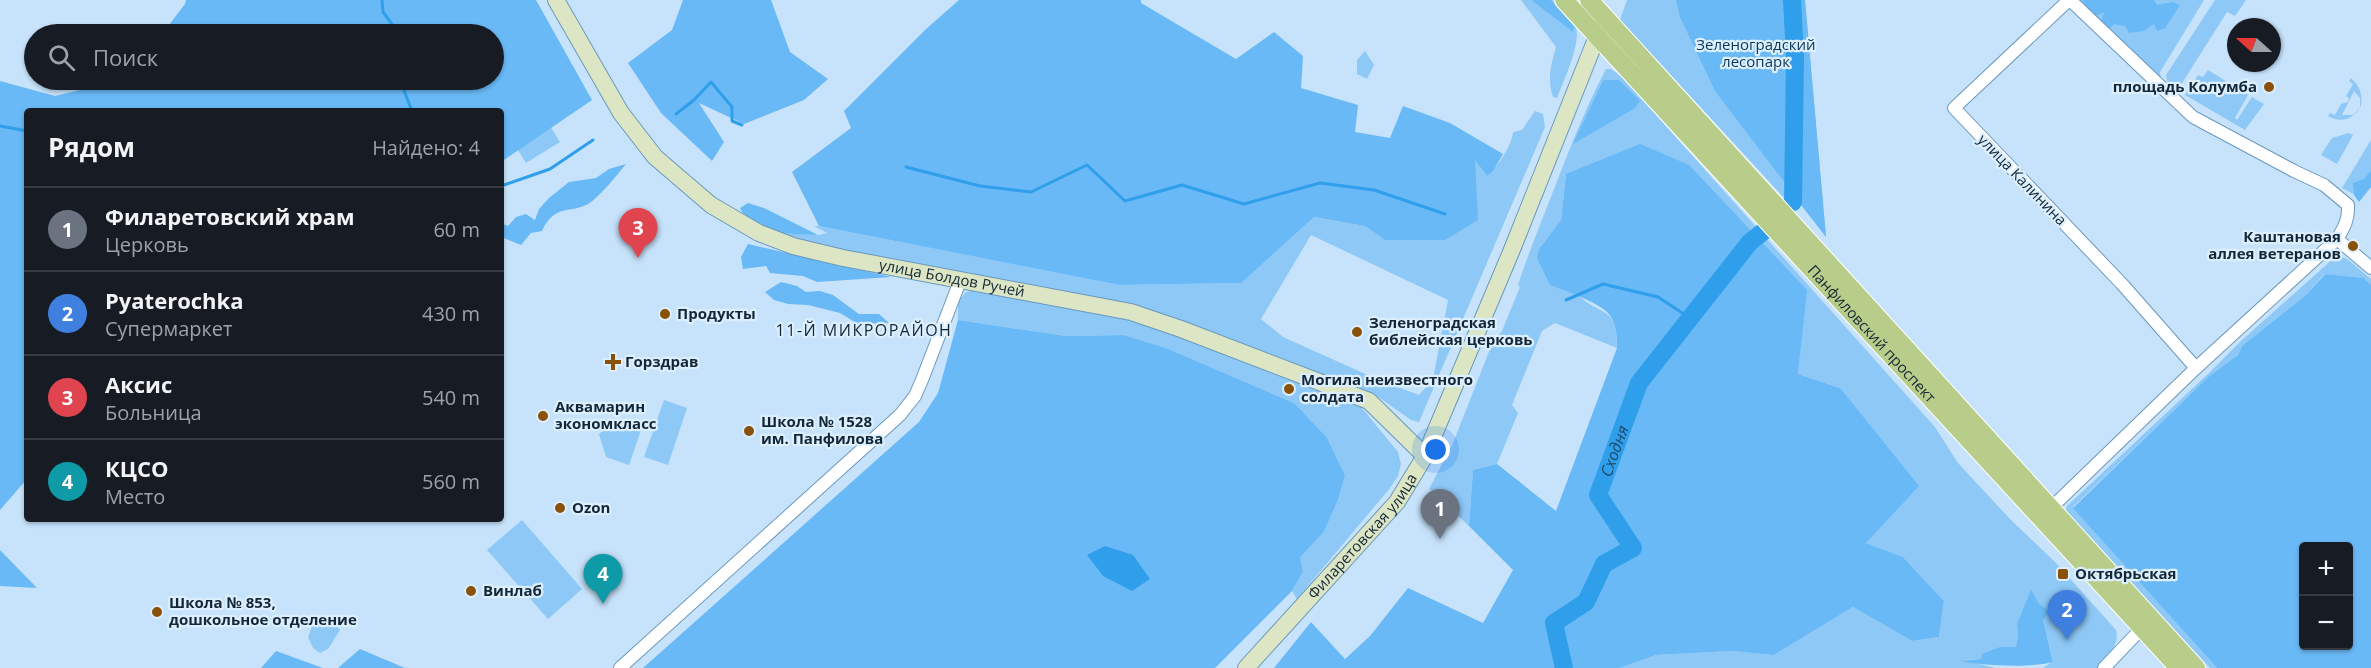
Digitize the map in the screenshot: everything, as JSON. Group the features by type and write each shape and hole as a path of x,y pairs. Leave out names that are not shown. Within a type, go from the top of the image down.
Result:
{"main road":[{"name":"Панфиловский проспект","path":"1564,0 1586,5 1605,18 2196,668"},
{"name":"Панфиловский проспект","path":"1586,5 1597,35 2179,668"},
{"path":"1597,35 1603,30 1610,29 1618,32"}],"street":[{"name":"улица Болдов Ручей","path":"556,0 634,133 668,170 711,205 759,233 793,246 843,258 1131,312 1242,351 1369,401 1425,456"},
{"path":"2051,508 2196,368 2337,240 2345,227 2348,205 2324,185 2193,117 2069,0"},
{"name":"улица Калинина","path":"2069,0 1954,108 2122,284 2196,368"},
{"path":"1586,5 1590,36 1588,56"},
{"name":"Филаретовская улица","path":"1246,668 1397,502 1425,456 1511,252 1605,18"},
{"path":"1588,56 1602,51 1625,66"},
{"path":"2337,240 2371,267"},
{"path":"620,668 900,415 915,396 960,281"},
{"path":"2104,668 2142,627"}],"green space":[{"path":"186,0 536,0 592,100 504,160 504,108 24,108 24,482 0,510 0,81 24,88 24,90 55,96 80,90 504,90 504,24 170,24"},
{"path":"683,0 771,0 790,52 828,79 804,100 744,124 699,103 724,142 712,161 661,113 628,63 672,30"},
{"path":"959,0 1141,0 1141,3 1236,59 1274,32 1303,56 1301,88 1358,105 1355,132 1390,138 1403,106 1450,123 1503,154 1493,171 1487,176 1475,160 1478,220 1445,240 1385,240 1365,226 1314,217 1241,283 1119,285 819,226 792,172 851,128 844,111 925,30"},
{"path":"1521,0 1531,0 1572,31 1574,25 1551,0 1553,0 1575,25 1577,32 1574,51 1557,98 1553,97 1550,78 1556,47"},
{"path":"1531,0 1551,0 1574,26 1573,32"},
{"name":"Зеленоградский лесопарк","path":"1627,0 1805,0 1826,237 1787,188 1791,196 1788,202 1620,20"},
{"name":"Зеленоградский лесопарк","path":"1676,0 1805,0 1826,237 1715,91 1680,17"},
{"path":"2070,0 2204,0 2160,72 2162,88"},
{"path":"2082,0 2154,0 2157,5 2172,2 2180,5 2165,28 2157,31 2154,24 2144,31 2129,33 2125,26 2114,24 2109,29 2104,28 2099,24 2105,12 2095,16"},
{"path":"2215,0 2246,0 2235,16 2227,12 2177,91 2168,85 2166,75"},
{"path":"1365,51 1374,65 1367,79 1357,74 1357,60"},
{"path":"1606,69 1611,69 1622,77 1935,427 1958,463 2010,519 2056,563 2116,630 2114,646 2099,668 2043,668 2053,661 2043,620 2017,624 2016,647 2000,647 1982,659 1964,660 1995,668 1620,668 1656,655 1732,651 1774,655 1853,607 1912,641 1939,637 1944,601 1903,557 1866,543 1840,388 1798,374 1806,290 1566,174 1561,220 1539,249 1574,291 1611,318 1617,348 1555,323 1542,331 1512,405 1518,413 1497,464 1473,470 1469,526 1429,489 1453,443 1492,344 1502,331 1520,287 1518,285 1531,247 1579,126","holes":["1603,80 1634,109 1574,143"]},
{"path":"2208,70 2248,95 2235,118 2237,120 2252,97 2264,104 2245,130 2185,95 2198,75 2203,77"},
{"path":"2351,78 2360,92 2362,100 2360,108 2353,115 2342,120 2328,116 2330,113 2335,115 2341,104 2348,102 2349,98 2346,96 2353,84 2349,81"},
{"path":"1603,80 1619,80 1640,101 1634,109 1573,144"},
{"path":"1535,111 1543,114 1545,127 1419,422 1411,420 1377,396 1182,323 799,241 782,233 818,235 827,233 814,226 819,226 1119,285 1240,283 1314,217 1365,226 1385,240 1475,159 1486,175 1490,172 1507,150 1513,132 1522,130","holes":["1311,235 1448,300 1433,379 1419,395 1381,381 1283,337 1261,319"]},
{"path":"550,126 560,142 526,163 516,147"},
{"path":"2349,133 2353,135 2337,164 2321,155 2332,138"},
{"path":"2371,140 2371,180 2361,198 2342,188"},
{"path":"1640,144 1689,165 1807,290 1798,374 1840,388 1919,486 1866,543 1903,557 1944,601 1939,637 1912,641 1853,607 1774,655 1732,651 1656,655 1620,668 1274,668 1311,622 1345,659 1370,636 1408,588 1483,623 1513,570 1469,526 1473,470 1497,464 1556,511 1617,348 1615,328 1607,312 1588,300 1550,285 1537,258 1539,249 1561,220 1566,174"},
{"path":"626,164 591,202 553,216 542,231 531,233 521,245 504,238 504,224 508,226 516,217 526,214 535,220 539,209 569,182 596,178 609,169"},
{"path":"2371,171 2371,187 2359,202 2354,195 2353,183 2364,179"},
{"path":"748,203 764,208 818,235 785,233 763,228 746,217 740,208"},
{"path":"748,244 891,277 817,282 803,276 770,273 766,266 743,269 741,257"},
{"path":"2340,256 2371,279 2371,285 2364,278 2324,274 2307,294 2242,346 2238,355 2208,377 2073,507 2217,668 2210,668 2069,520 2065,514 2067,506 2242,340 2334,258"},
{"path":"2325,274 2364,278 2371,285 2371,668 2217,668 2073,508 2208,377 2238,355 2242,346 2307,294"},
{"path":"781,282 797,286 806,292 820,291 833,295 859,314 879,314 889,323 858,324 840,313 774,300 765,292"},
{"path":"976,290 1105,313 1176,335 1357,402 1398,452 1401,464 1398,476 1297,599 1292,591 1303,572 1299,557 1324,532 1338,500 1345,476 1294,403 1166,348 1124,335 1066,336 958,320 958,301 966,292"},
{"path":"958,320 1066,336 1124,335 1166,348 1294,403 1327,438 1345,476 1338,500 1324,532 1300,557 1303,572 1292,591 1215,668 643,668 919,422 938,393"},
{"path":"664,400 687,408 668,465 644,457"},
{"path":"616,421 641,430 629,465 606,457 599,434"},
{"path":"522,520 582,589 548,619 487,550"},
{"path":"0,550 37,588 0,586"},
{"path":"2031,590 2039,604 2050,612 2043,620 2053,662 2008,666 1960,661 1981,659 1982,654 2000,647 2016,647 2017,624"},
{"path":"320,620 335,623 340,630 328,649 320,653 313,648 308,637 313,624"},
{"path":"360,649 405,668 338,668"},
{"path":"276,651 323,668 261,668"}],"shaded area":[{"path":"1105,546 1133,555 1150,579 1132,591 1103,576 1087,555"}],"waterway":[{"path":"382,0 383,12 392,24"},
{"name":"Сходня","path":"1792,0 1795,57 1793,202"},
{"path":"676,114 694,100 711,82 732,107 732,121 742,125"},
{"path":"404,90 411,108"},
{"path":"0,126 24,130"},
{"path":"504,185 550,169 593,140"},
{"path":"906,167 980,186 1031,192 1087,165 1125,201 1182,185 1244,204 1320,183 1374,190 1445,214"},
{"name":"Сходня","path":"1564,668 1554,623 1586,602 1604,564 1633,548 1598,495 1639,383 1750,242 1764,231"},
{"path":"1566,300 1603,284 1658,297 1690,318"}],"place":[{"name":"площадь Колумба","path":"2269,87"},
{"name":"Каштановая аллея ветеранов","path":"2353,246"},
{"name":"Аксис","path":"638,258"},
{"name":"Продукты","path":"665,314"},
{"name":"Зеленоградская библейская церковь","path":"1357,332"},
{"name":"Горздрав","path":"613,362"},
{"name":"Могила неизвестного солдата","path":"1289,389"},
{"name":"Аквамарин экономкласс","path":"543,416"},
{"name":"Школа № 1528 им. Панфилова","path":"749,431"},
{"name":"Ozon","path":"560,508"},
{"name":"Филаретовский храм","path":"1440,539"},
{"name":"Октябрьская","path":"2063,574"},
{"name":"Винлаб","path":"471,591"},
{"name":"КЦСО","path":"603,604"},
{"name":"Школа № 853, дошкольное отделение","path":"157,612"},
{"name":"Pyaterochka","path":"2067,640"}],"district":[{"name":"11-Й МИКРОРАЙОН","path":"864,330"}]}
